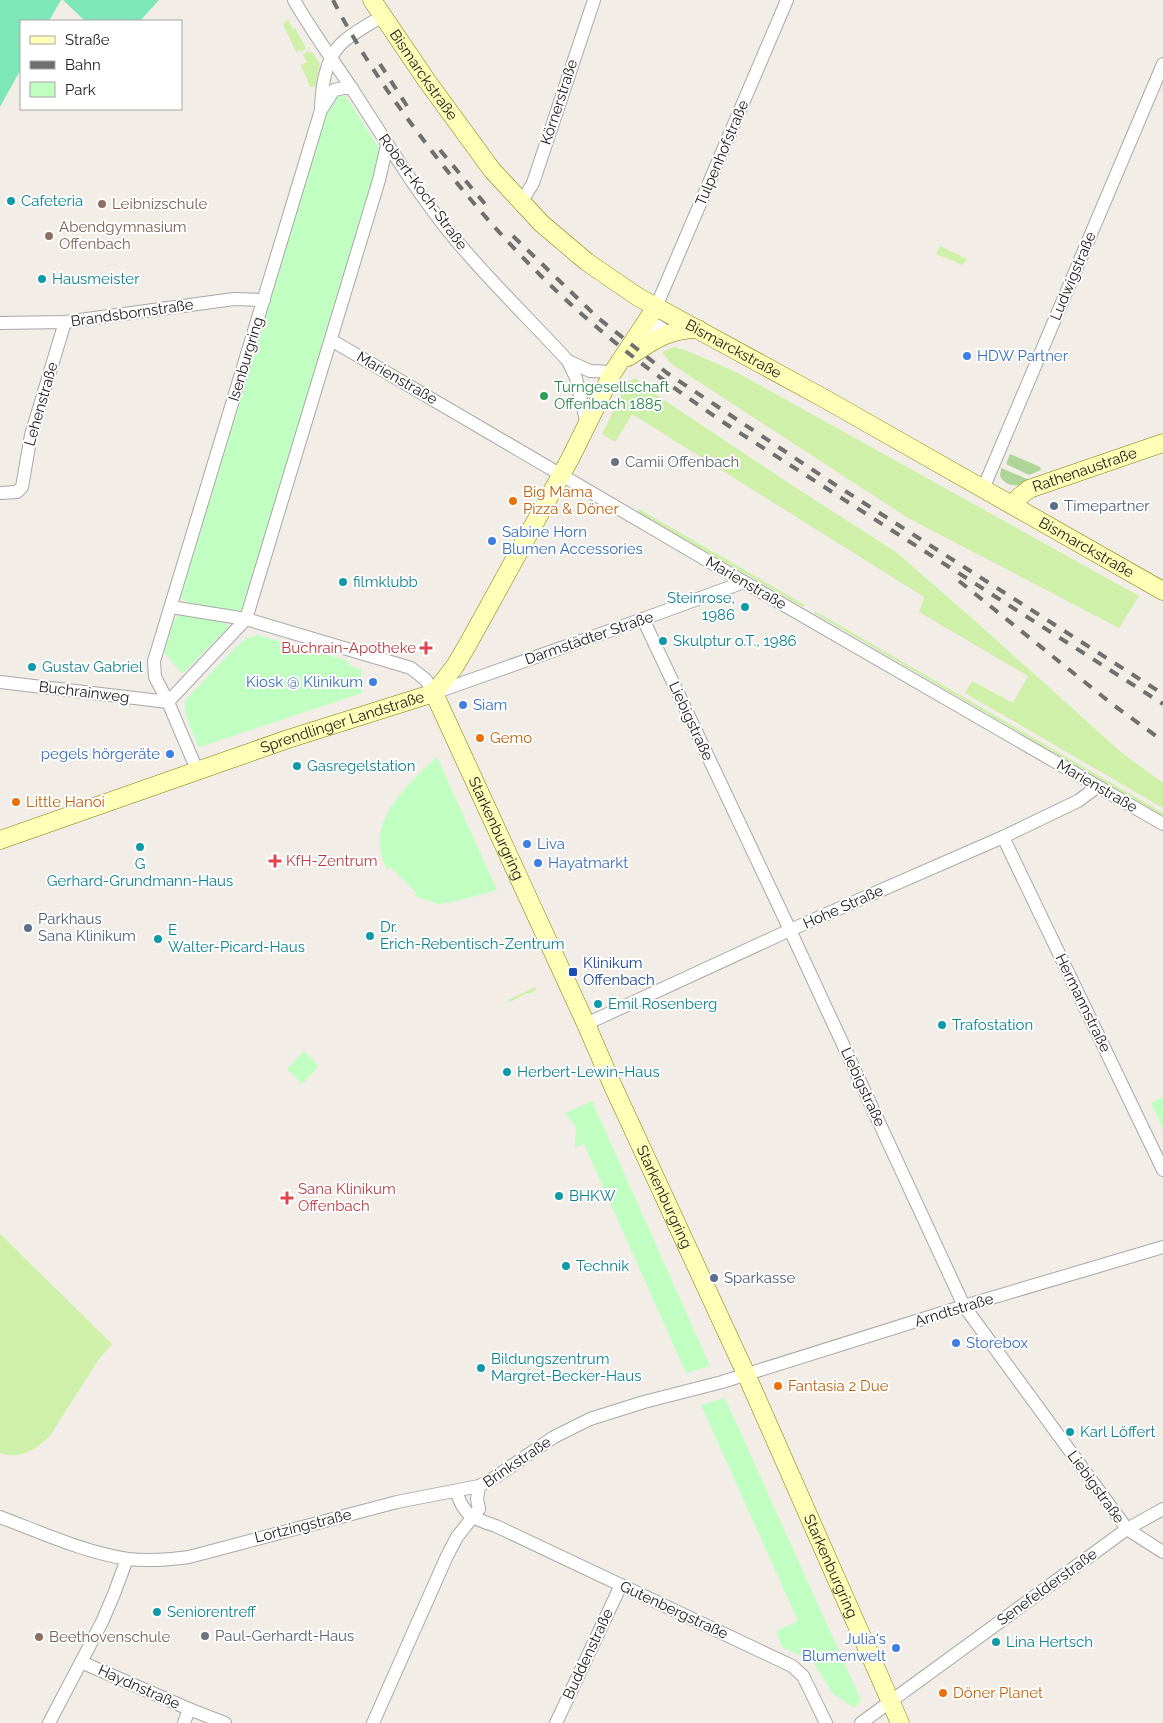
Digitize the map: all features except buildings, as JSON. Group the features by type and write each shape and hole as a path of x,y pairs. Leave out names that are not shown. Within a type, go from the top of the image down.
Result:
{"main road":[{"name":"Bismarckstraße","path":"372,0 382,8 462,130 492,170 541,224 602,274 656,307 1014,505 1163,591"},
{"name":"Sprendlinger Landstraße","path":"0,840 197,770 434,693 455,666 561,475 617,366 656,307"},
{"path":"617,366 660,337 683,329 698,329"},
{"name":"Rathenaustraße","path":"1014,505 1018,498 1029,489 1163,443"},
{"name":"Starkenburgring","path":"434,693 746,1374 900,1723"}],"street":[{"name":"Robert-Koch-Straße","path":"294,0 311,30 352,88 387,145 431,208 467,253 568,361 576,378 587,425"},
{"name":"Körnerstraße","path":"520,201 532,184 594,0"},
{"name":"Tulpenhofstraße","path":"656,307 787,0"},
{"name":"Isenburgring","path":"197,770 168,702 155,677 153,667 321,110 322,89 331,58 342,43 382,8"},
{"name":"Ludwigstraße","path":"983,489 1163,64"},
{"name":"Isenburgring","path":"321,110 334,90 352,88"},
{"path":"168,702 246,619 380,176 387,145"},
{"path":"380,176 389,171 403,168"},
{"name":"Brandsbornstraße","path":"0,323 65,322 234,299 264,300"},
{"name":"Lehenstraße","path":"0,493 17,492 22,487 31,435 65,322"},
{"name":"Marienstraße","path":"331,340 744,582 1163,824"},
{"name":"Robert-Koch-Straße","path":"568,361 590,371 617,366"},
{"name":"Darmstädter Straße","path":"434,693 744,582"},
{"path":"171,607 246,619 411,668 426,680 434,693"},
{"name":"Liebigstraße","path":"643,619 790,930 964,1306 1127,1529"},
{"name":"Buchrainweg","path":"0,682 168,702"},
{"name":"Hohe Straße","path":"586,1024 790,930 1003,837 1078,801 1097,787"},
{"name":"Hermannstraße","path":"1003,837 1163,1170"},
{"name":"Arndtstraße","path":"746,1374 964,1306 1163,1247"},
{"name":"Brinkstraße","path":"475,1513 479,1486 580,1422 746,1374"},
{"name":"Lortzingstraße","path":"0,1517 86,1549 127,1559 158,1560 189,1557 396,1502 479,1486"},
{"name":"Gutenbergstraße","path":"456,1490 464,1511 475,1513 496,1526 792,1666 802,1676 826,1723"},
{"name":"Senefelderstraße","path":"861,1723 1127,1529 1163,1509"},
{"path":"373,1723 457,1537 475,1513"},
{"path":"1127,1529 1163,1552"},
{"path":"49,1723 111,1601 127,1559"},
{"name":"Buddenstraße","path":"556,1723 621,1585"},
{"name":"Haydnstraße","path":"81,1662 225,1723"},
{"path":"184,1723 189,1709"}],"green space":[{"path":"0,0 61,0 50,20 20,20 20,71 0,107"},
{"path":"63,0 159,0 141,20 84,20"},
{"path":"288,19 306,48 302,52 301,50 296,52 283,24"},
{"path":"307,51 313,53 320,64 315,87 310,87 301,65 307,62 303,55"},
{"path":"342,94 347,98 378,147 380,154 243,609 233,611 188,603 181,598 182,593 330,101 333,96"},
{"path":"940,246 967,259 963,265 936,254"},
{"path":"674,347 736,372 1139,596 1119,628 908,518 670,363 662,352"},
{"path":"635,378 649,390 793,486 896,552 1122,753 1163,783 1163,808 965,693 972,681 1013,703 1028,676 919,612 924,597 632,414 615,442 602,434 627,383"},
{"path":"1010,454 1040,467 1041,470 1029,475 1006,464"},
{"path":"1001,468 1027,479 1029,483 1016,485 1006,483 1000,476"},
{"path":"639,509 805,605 803,607 637,512"},
{"path":"815,611 1163,813 1163,816 814,613"},
{"path":"178,615 224,622 229,627 182,674 164,652 174,620"},
{"path":"258,635 348,661 350,666 361,669 362,693 199,747 190,728 185,700 237,646 247,638"},
{"path":"437,757 497,890 453,902 438,904 414,896 417,893 390,867 387,870 380,847 380,834 390,809 407,786"},
{"path":"535,987 536,990 529,994 527,993 510,1002 508,1000"},
{"path":"304,1051 319,1066 302,1084 287,1069"},
{"path":"1163,1097 1163,1129 1151,1103"},
{"path":"592,1101 710,1366 686,1373 584,1144 575,1148 576,1127 565,1113"},
{"path":"0,1234 112,1344 99,1359 51,1434 35,1448 15,1455 0,1453"},
{"path":"725,1398 861,1700 854,1708 832,1693 812,1660 783,1648 776,1631 798,1621 701,1405"}],"railway":[{"path":"333,0 362,52 384,86 438,160 501,234 569,303 593,324 658,376 726,424 1163,704"},
{"path":"380,64 407,106"},
{"path":"440,150 490,210"},
{"path":"513,236 597,317 667,373 831,482 1163,694"},
{"path":"959,581 1112,704 1163,741"}],"place":[{"name":"Cafeteria","path":"11,201"},
{"name":"Leibnizschule","path":"102,204"},
{"name":"Abendgymnasium Offenbach","path":"49,236"},
{"name":"Hausmeister","path":"42,279"},
{"name":"HDW Partner","path":"967,356"},
{"name":"Turngesellschaft Offenbach 1885","path":"544,396"},
{"name":"Camii Offenbach","path":"615,462"},
{"name":"Big Mama Pizza & Döner","path":"513,501"},
{"name":"Timepartner","path":"1054,506"},
{"name":"Sabine Horn Blumen Accessories","path":"492,541"},
{"name":"filmklubb","path":"343,582"},
{"name":"Steinrose, 1986","path":"745,607"},
{"name":"Skulptur o.T., 1986","path":"663,641"},
{"name":"Buchrain-Apotheke","path":"426,648"},
{"name":"Gustav Gabriel","path":"32,667"},
{"name":"Kiosk @ Klinikum","path":"373,682"},
{"name":"Siam","path":"463,705"},
{"name":"Gemo","path":"480,738"},
{"name":"pegels hörgeräte","path":"170,754"},
{"name":"Gasregelstation","path":"297,766"},
{"name":"Little Hanoi","path":"16,802"},
{"name":"Liva","path":"527,844"},
{"name":"G Gerhard-Grundmann-Haus","path":"140,847"},
{"name":"KfH-Zentrum","path":"275,861"},
{"name":"Hayatmarkt","path":"538,863"},
{"name":"Parkhaus Sana Klinikum","path":"28,928"},
{"name":"Dr. Erich-Rebentisch-Zentrum","path":"370,936"},
{"name":"E Walter-Picard-Haus","path":"158,939"},
{"name":"Klinikum Offenbach","path":"573,972"},
{"name":"Emil Rosenberg","path":"598,1004"},
{"name":"Trafostation","path":"942,1025"},
{"name":"Herbert-Lewin-Haus","path":"507,1072"},
{"name":"BHKW","path":"559,1196"},
{"name":"Sana Klinikum Offenbach","path":"287,1198"},
{"name":"Technik","path":"566,1266"},
{"name":"Sparkasse","path":"714,1278"},
{"name":"Storebox","path":"956,1343"},
{"name":"Bildungszentrum Margret-Becker-Haus","path":"481,1368"},
{"name":"Fantasia 2 Due","path":"778,1386"},
{"name":"Karl Löffert","path":"1070,1432"},
{"name":"Seniorentreff","path":"157,1612"},
{"name":"Paul-Gerhardt-Haus","path":"205,1636"},
{"name":"Beethovenschule","path":"39,1637"},
{"name":"Lina Hertsch","path":"996,1642"},
{"name":"Julia‘s Blumenwelt","path":"896,1648"},
{"name":"Döner Planet","path":"943,1693"}]}
